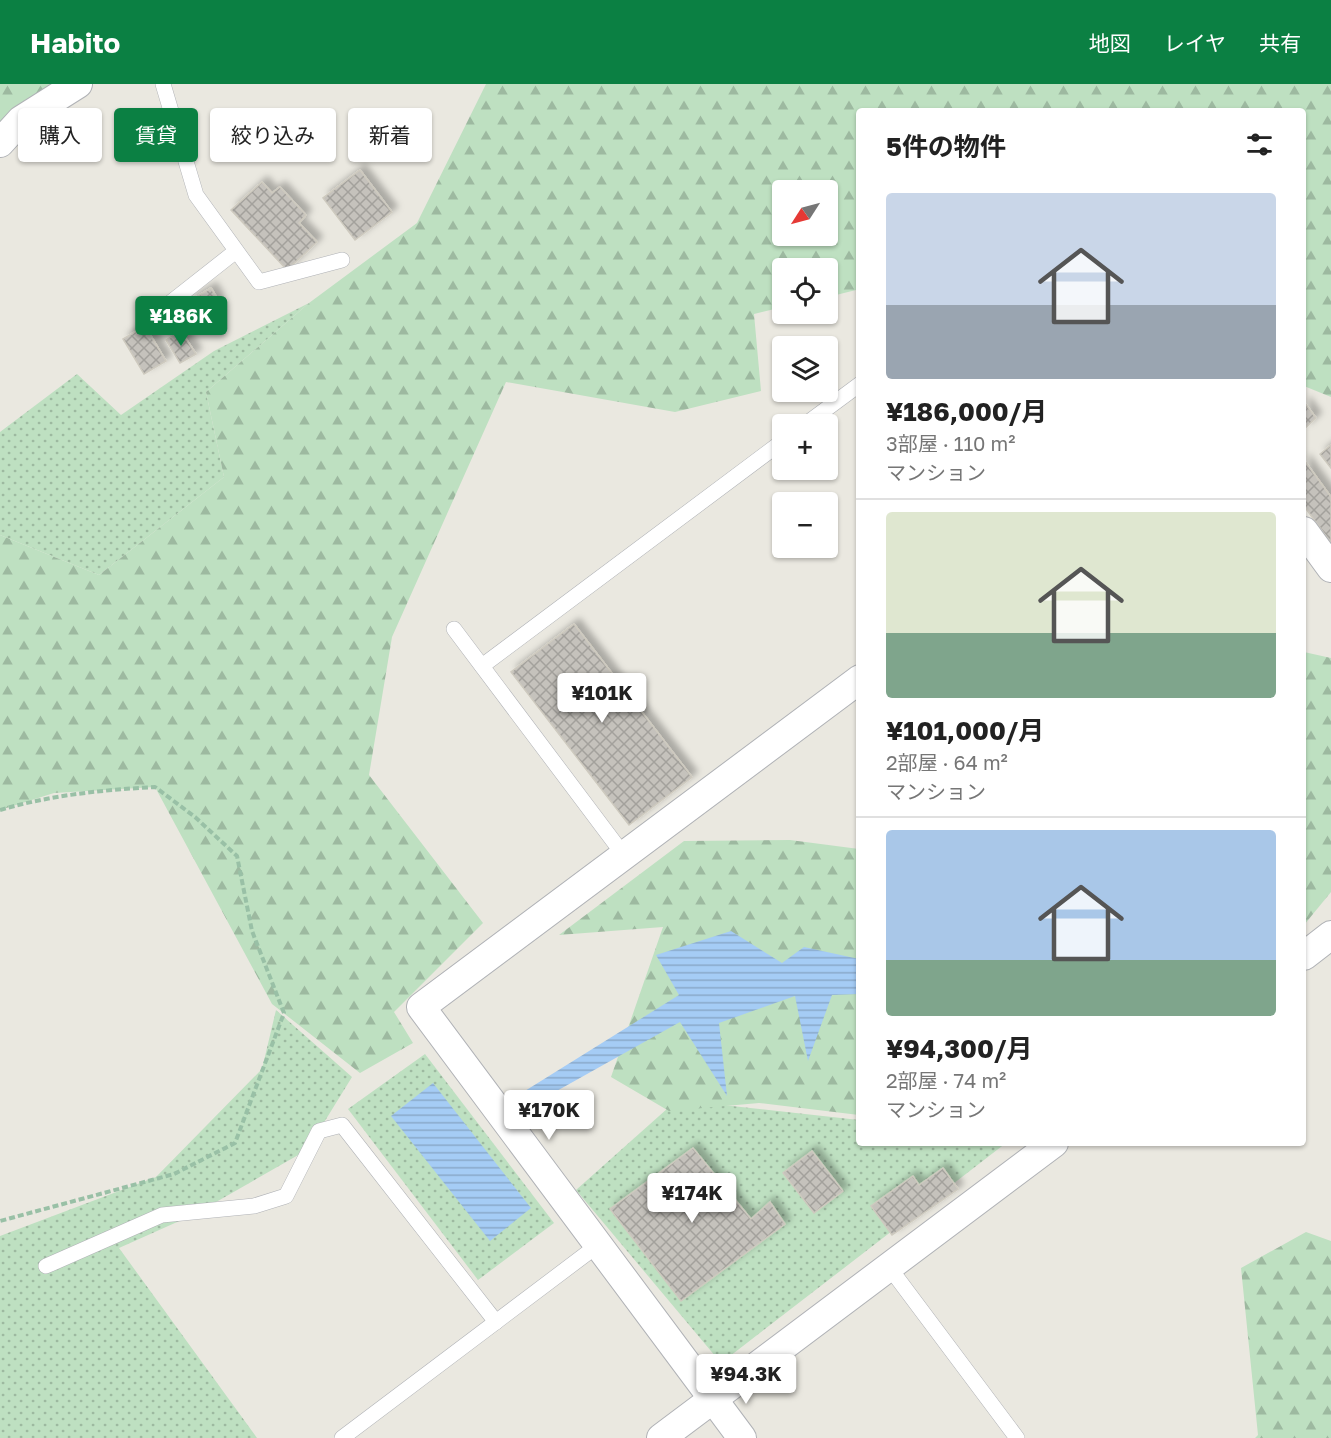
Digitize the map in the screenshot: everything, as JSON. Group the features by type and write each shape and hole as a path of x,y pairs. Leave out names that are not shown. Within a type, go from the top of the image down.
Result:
{"street":[{"path":"0,143 21,120 78,84"},
{"path":"1306,534 1331,568"},
{"path":"742,1438 421,1007 856,682"},
{"path":"1306,954 1331,935"},
{"path":"661,1438 1050,1146"}],"lane":[{"path":"163,84 196,195 259,282 342,260"},
{"path":"156,314 236,251"},
{"path":"820,414 856,387"},
{"path":"482,666 772,449"},
{"path":"454,629 623,854"},
{"path":"46,1266 162,1215 254,1206 286,1196 319,1131 342,1125 496,1322"},
{"path":"342,1438 598,1245"},
{"path":"889,1267 1017,1438"}],"path":[{"path":"0,810 25,802 90,791 155,787 195,817 237,856 252,931 284,1013 235,1143 174,1174 0,1221"}],"green space":[{"path":"0,84 78,84 46,108 18,108 18,129 0,143"},
{"path":"486,84 1331,84 1331,397 1306,387 1306,108 856,108 856,290 838,294 838,258 772,258 772,310 754,314 761,391 675,412 506,382 392,637 369,775 483,923 394,1012 413,1043 360,1073 272,1004 155,787 54,793 0,810 0,535 99,575 224,477 206,392 309,303 417,223"},
{"path":"309,303 206,392 224,477 99,575 0,535 0,432 77,374 121,415 214,351"},
{"path":"1306,652 1331,658 1331,892 1306,923"},
{"path":"790,840 856,849 856,1115 759,1103 669,1111 611,1077 663,927 559,935 684,841"},
{"path":"276,1010 352,1077 307,1150 195,1214 119,1248 257,1438 0,1438 0,1236 156,1177 262,1069"},
{"path":"425,1054 554,1223 478,1280 348,1109"},
{"path":"677,1100 856,1120 856,1146 1002,1146 721,1363 576,1190"},
{"path":"1306,1232 1331,1241 1331,1438 1255,1438 1258,1435 1241,1268"}],"water":[{"path":"731,931 782,963 804,947 856,958 856,994 832,995 808,1061 795,996 719,1023 727,1096 680,1022 505,1120 496,1109 679,995 656,955"},
{"path":"433,1083 531,1208 490,1241 391,1116"}],"building":[{"path":"360,170 392,212 355,240 323,198"},
{"path":"262,182 272,193 280,187 306,215 299,223 317,242 287,270 231,210"},
{"path":"211,288 219,301 199,312 191,300"},
{"path":"145,326 166,361 144,374 123,339"},
{"path":"181,331 196,354 180,363 166,340"},
{"path":"1306,405 1316,418 1306,427"},
{"path":"1331,445 1331,468 1320,454"},
{"path":"1306,463 1331,497 1331,543 1306,509"},
{"path":"574,624 692,777 629,825 511,672"},
{"path":"693,1148 751,1219 770,1202 785,1224 681,1301 610,1209"},
{"path":"812,1151 843,1191 814,1213 783,1173"},
{"path":"943,1168 958,1189 892,1235 871,1206 913,1176 919,1185"}]}
